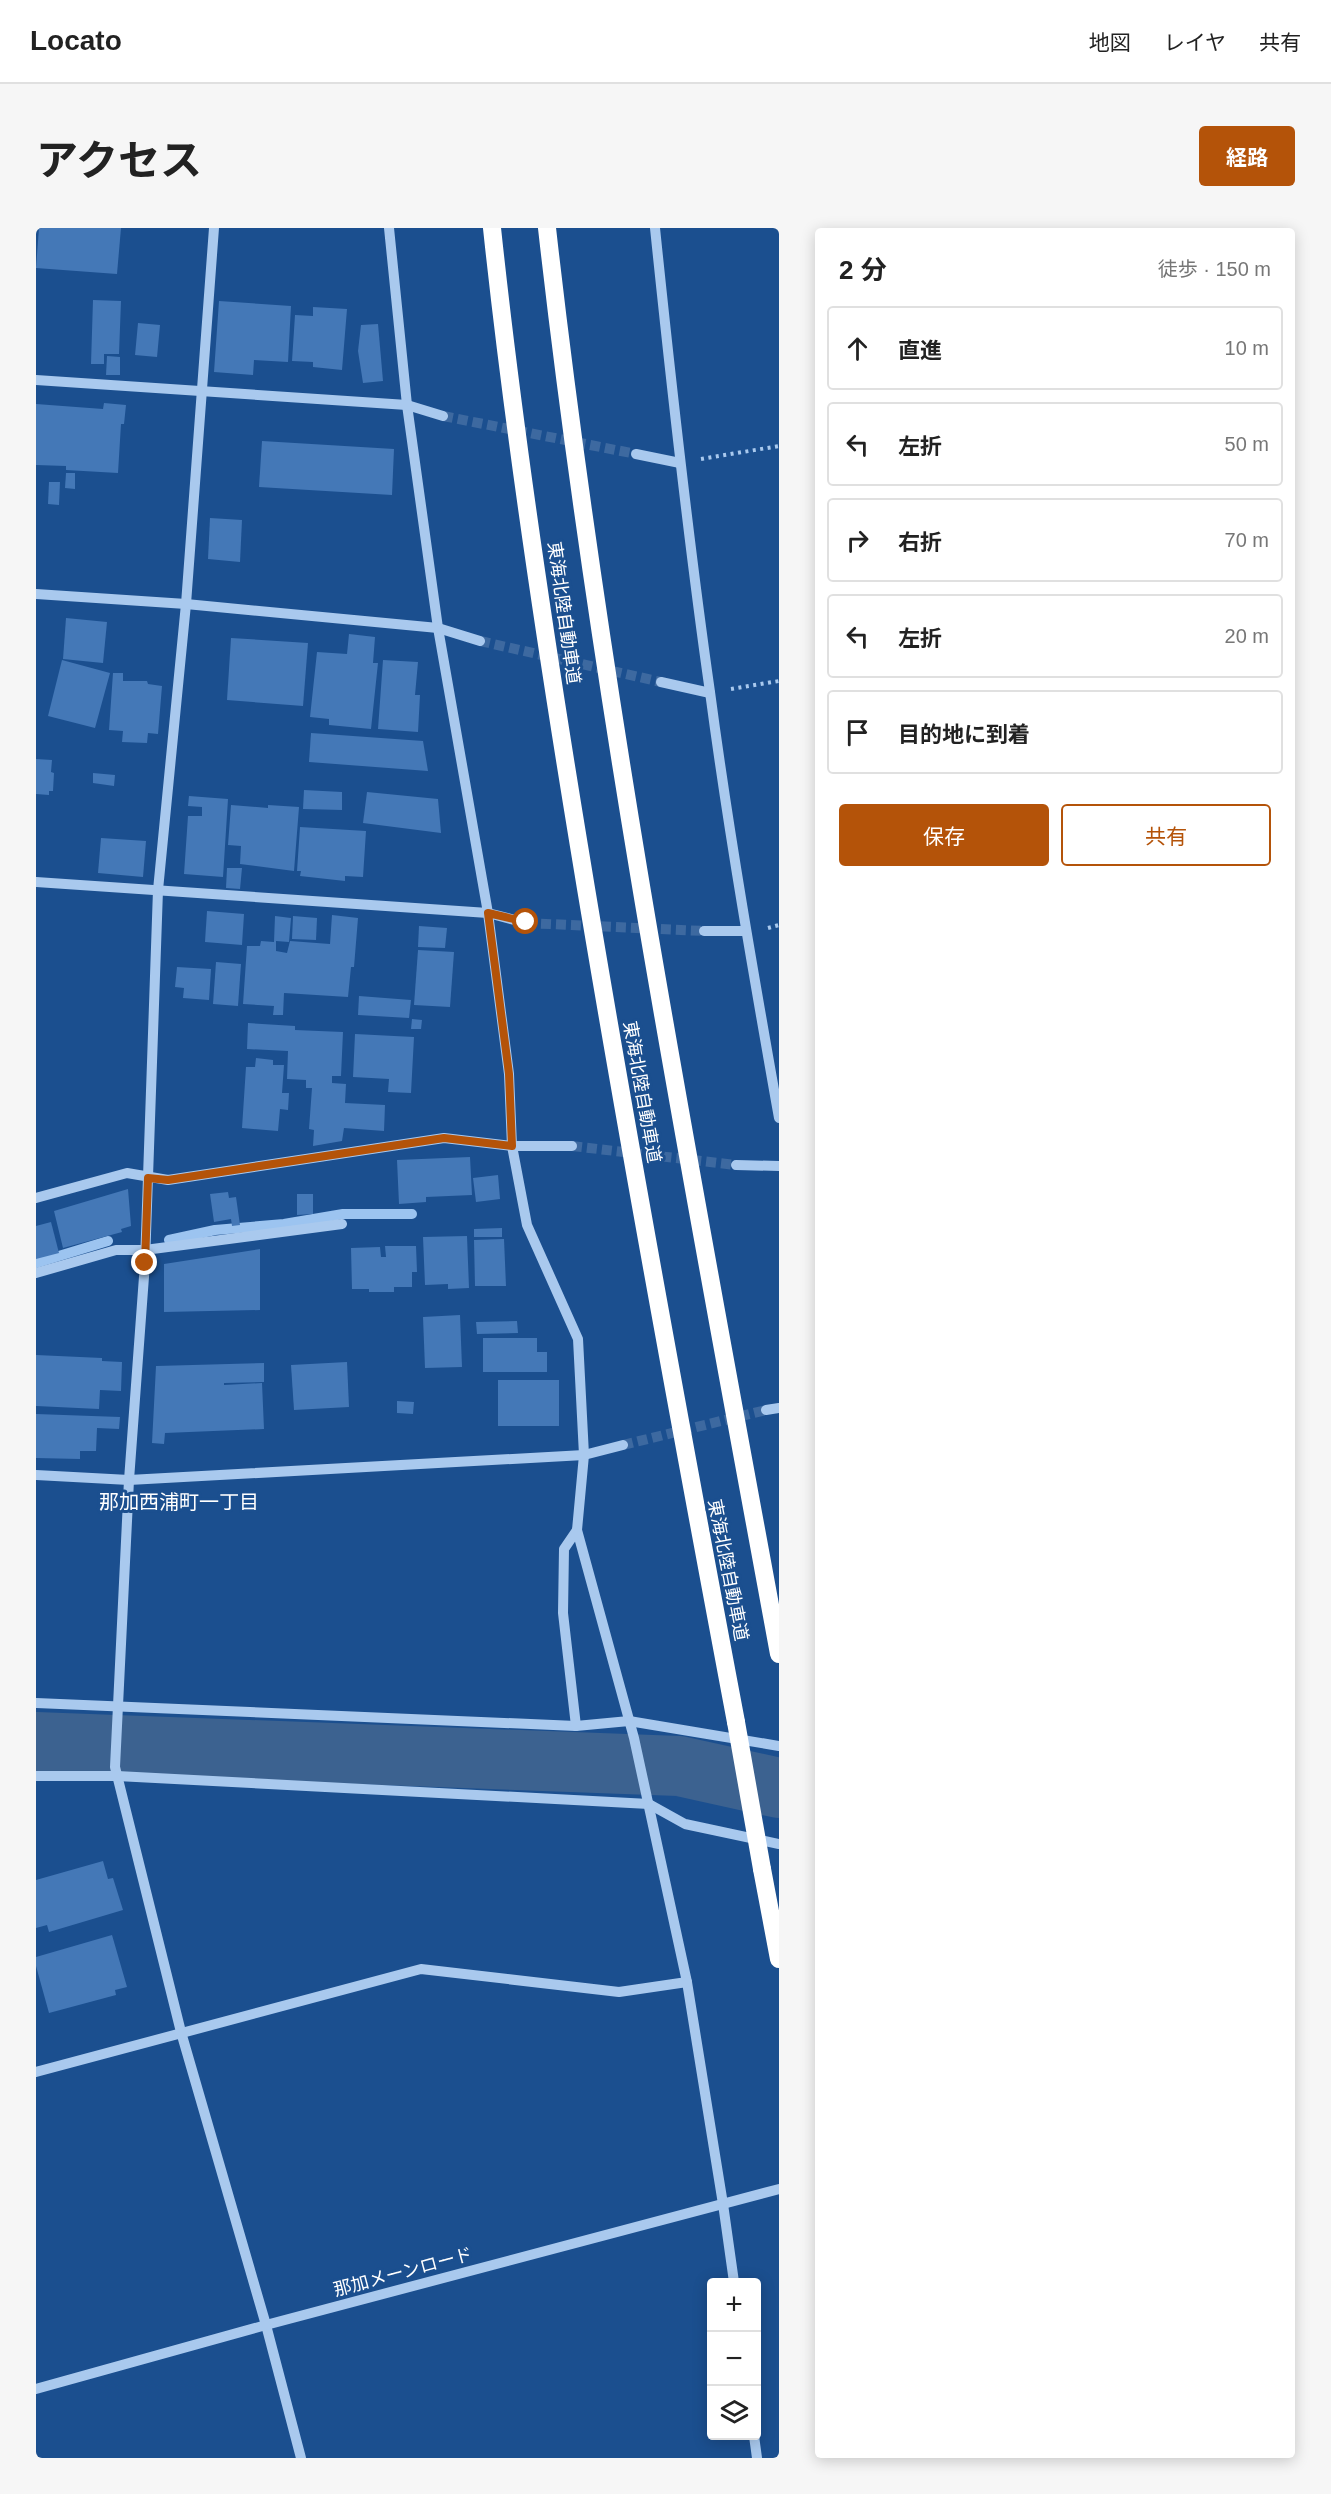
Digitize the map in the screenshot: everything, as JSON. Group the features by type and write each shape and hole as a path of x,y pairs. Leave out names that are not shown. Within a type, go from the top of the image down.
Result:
{"highway":[{"name":"東海北陸自動車道","path":"492,228 506,360 557,714 657,1307 779,1959"},
{"name":"東海北陸自動車道","path":"547,228 561,349 651,955 779,1654"}],"street":[{"path":"214,228 186,604 158,890 145,1250 129,1480 116,1771 181,2032 266,2325 301,2458"},
{"path":"389,228 407,405 438,628 488,913 509,1074 512,1146 528,1225 578,1339 584,1455 578,1530 634,1738 687,1982 733,2278"},
{"path":"655,228 680,463 710,693 746,931 779,1118"},
{"path":"36,380 202,393 407,405 443,416"},
{"path":"636,454 680,463"},
{"path":"36,594 186,604 438,628 480,640"},
{"path":"661,682 710,693"},
{"path":"36,882 488,913 526,922"},
{"path":"704,931 746,931"},
{"path":"36,1198 127,1173 168,1180 444,1138 512,1146 573,1146"},
{"path":"736,1164 779,1166"},
{"path":"36,1273 116,1250 145,1250 342,1224"},
{"path":"766,1410 779,1408"},
{"path":"36,1475 129,1480 584,1455 623,1445"},
{"path":"576,1726 563,1613 564,1549 578,1530"},
{"path":"36,1702 576,1726 629,1721 779,1746"},
{"path":"36,1776 116,1771 649,1804 685,1824 779,1844"},
{"path":"36,2072 421,1969 619,1992 687,1982"},
{"name":"那加メーンロード","path":"36,2389 266,2325 779,2189"},
{"path":"755,2440 758,2458"}],"path":[{"path":"680,463 779,446"},
{"path":"710,693 779,681"}],"building":[{"path":"39,228 121,228 117,274 36,268"},
{"path":"93,300 121,301 119,354 104,354 104,364 91,364"},
{"path":"219,301 291,306 288,362 254,360 253,375 214,372"},
{"path":"313,307 347,309 342,370 313,367 313,362 292,361 295,315 313,316"},
{"path":"138,323 160,325 157,357 135,355"},
{"path":"378,324 383,381 363,383 358,351 361,325"},
{"path":"107,356 120,357 120,375 106,375"},
{"path":"104,403 126,405 124,424 121,424 118,473 66,470 66,466 36,465 36,404 103,409"},
{"path":"262,441 394,449 392,495 259,487"},
{"path":"66,473 75,473 75,489 65,488"},
{"path":"49,482 60,482 59,505 48,504"},
{"path":"210,518 242,520 240,562 208,559"},
{"path":"66,618 107,622 103,663 63,659"},
{"path":"349,634 375,637 373,663 378,663 371,729 329,725 329,719 310,717 317,652 347,654"},
{"path":"231,638 308,643 303,706 227,700"},
{"path":"62,660 110,673 95,728 48,716"},
{"path":"383,660 418,662 415,695 420,695 418,732 378,729"},
{"path":"113,673 123,673 123,681 147,681 148,684 162,686 158,734 148,733 147,743 122,742 123,731 109,730"},
{"path":"311,733 423,741 428,771 309,762"},
{"path":"36,759 52,760 53,791 49,791 49,795 36,794"},
{"path":"93,773 115,775 114,786 93,783"},
{"path":"304,790 342,792 342,810 303,809"},
{"path":"367,792 438,799 441,833 363,823"},
{"path":"189,796 228,799 223,877 184,874 188,816 202,816 202,807 188,806"},
{"path":"231,805 268,808 268,805 299,807 294,871 240,864 241,846 228,845"},
{"path":"300,827 366,831 363,877 345,876 345,881 300,876 301,871 297,871"},
{"path":"101,838 146,841 143,877 98,873"},
{"path":"227,868 242,868 240,889 226,888"},
{"path":"207,911 244,914 242,945 205,942"},
{"path":"332,915 358,918 354,967 351,967 348,997 284,993 283,1015 273,1015 274,1006 243,1004 247,946 260,946 261,941 274,942 275,916 291,918 289,942 276,941 276,951 287,953 290,941 330,944"},
{"path":"293,916 317,918 316,940 292,939"},
{"path":"419,926 447,928 445,948 418,947"},
{"path":"418,950 454,952 450,1007 414,1005"},
{"path":"216,962 241,964 238,1006 213,1004"},
{"path":"177,967 211,969 209,1000 183,998 184,988 175,987"},
{"path":"359,996 411,1000 409,1018 358,1015"},
{"path":"412,1019 422,1020 421,1029 411,1029"},
{"path":"248,1023 295,1026 295,1030 343,1032 341,1076 332,1076 332,1083 346,1084 345,1103 385,1105 384,1131 344,1128 342,1141 313,1146 314,1130 309,1129 312,1088 306,1088 306,1080 287,1079 288,1051 247,1049"},
{"path":"355,1034 414,1037 411,1093 388,1092 389,1079 353,1077"},
{"path":"256,1058 273,1060 273,1065 284,1065 282,1093 289,1093 288,1110 280,1109 278,1131 242,1128 246,1067 255,1067"},
{"path":"470,1157 472,1195 426,1197 426,1202 399,1204 397,1160"},
{"path":"498,1175 500,1199 476,1202 473,1178"},
{"path":"128,1189 131,1226 121,1229 122,1232 63,1248 54,1211"},
{"path":"228,1192 229,1198 236,1197 240,1225 232,1226 231,1219 214,1222 210,1194"},
{"path":"297,1194 313,1194 313,1214 297,1215"},
{"path":"51,1222 59,1253 36,1259 36,1226"},
{"path":"502,1228 502,1237 474,1237 474,1229"},
{"path":"467,1236 469,1288 448,1289 448,1284 425,1285 423,1237"},
{"path":"504,1239 506,1286 475,1286 474,1240"},
{"path":"385,1246 416,1246 417,1272 412,1272 412,1287 394,1287 394,1292 352,1289 351,1248 380,1247 381,1257 386,1257"},
{"path":"260,1249 260,1310 164,1312 164,1264"},
{"path":"460,1315 462,1367 425,1368 423,1317"},
{"path":"517,1321 518,1333 477,1334 476,1322"},
{"path":"483,1338 537,1338 537,1352 547,1352 547,1372 483,1372"},
{"path":"36,1355 102,1358 102,1361 122,1362 121,1391 100,1390 99,1409 36,1406"},
{"path":"347,1362 349,1407 294,1410 291,1365"},
{"path":"264,1363 264,1382 224,1383 224,1385 262,1383 264,1429 165,1433 164,1444 152,1443 156,1366"},
{"path":"498,1380 559,1380 559,1426 498,1426"},
{"path":"397,1401 414,1402 413,1414 397,1413"},
{"path":"36,1414 120,1417 119,1429 97,1428 96,1451 80,1451 80,1459 36,1458"},
{"path":"103,1861 108,1879 113,1878 123,1910 49,1932 47,1925 36,1928 36,1880"},
{"path":"112,1935 127,1987 115,1990 116,1995 49,2013 36,1966 36,1957"}],"waterway":[{"path":"169,1240 215,1230 284,1224 343,1214 412,1214"},
{"path":"36,1263 108,1241"},
{"path":"36,1742 679,1766 779,1788"}],"tunnel":[{"path":"443,416 636,454"},
{"path":"480,641 661,682"},
{"path":"526,923 704,931"},
{"path":"572,1146 736,1165"},
{"path":"623,1445 766,1410"}],"district":[{"name":"那加西浦町一丁目","path":"179,1502"}],"route":[{"path":"145,1263 148,1178 168,1180 444,1138 512,1146 509,1074 488,913 526,922"}]}
